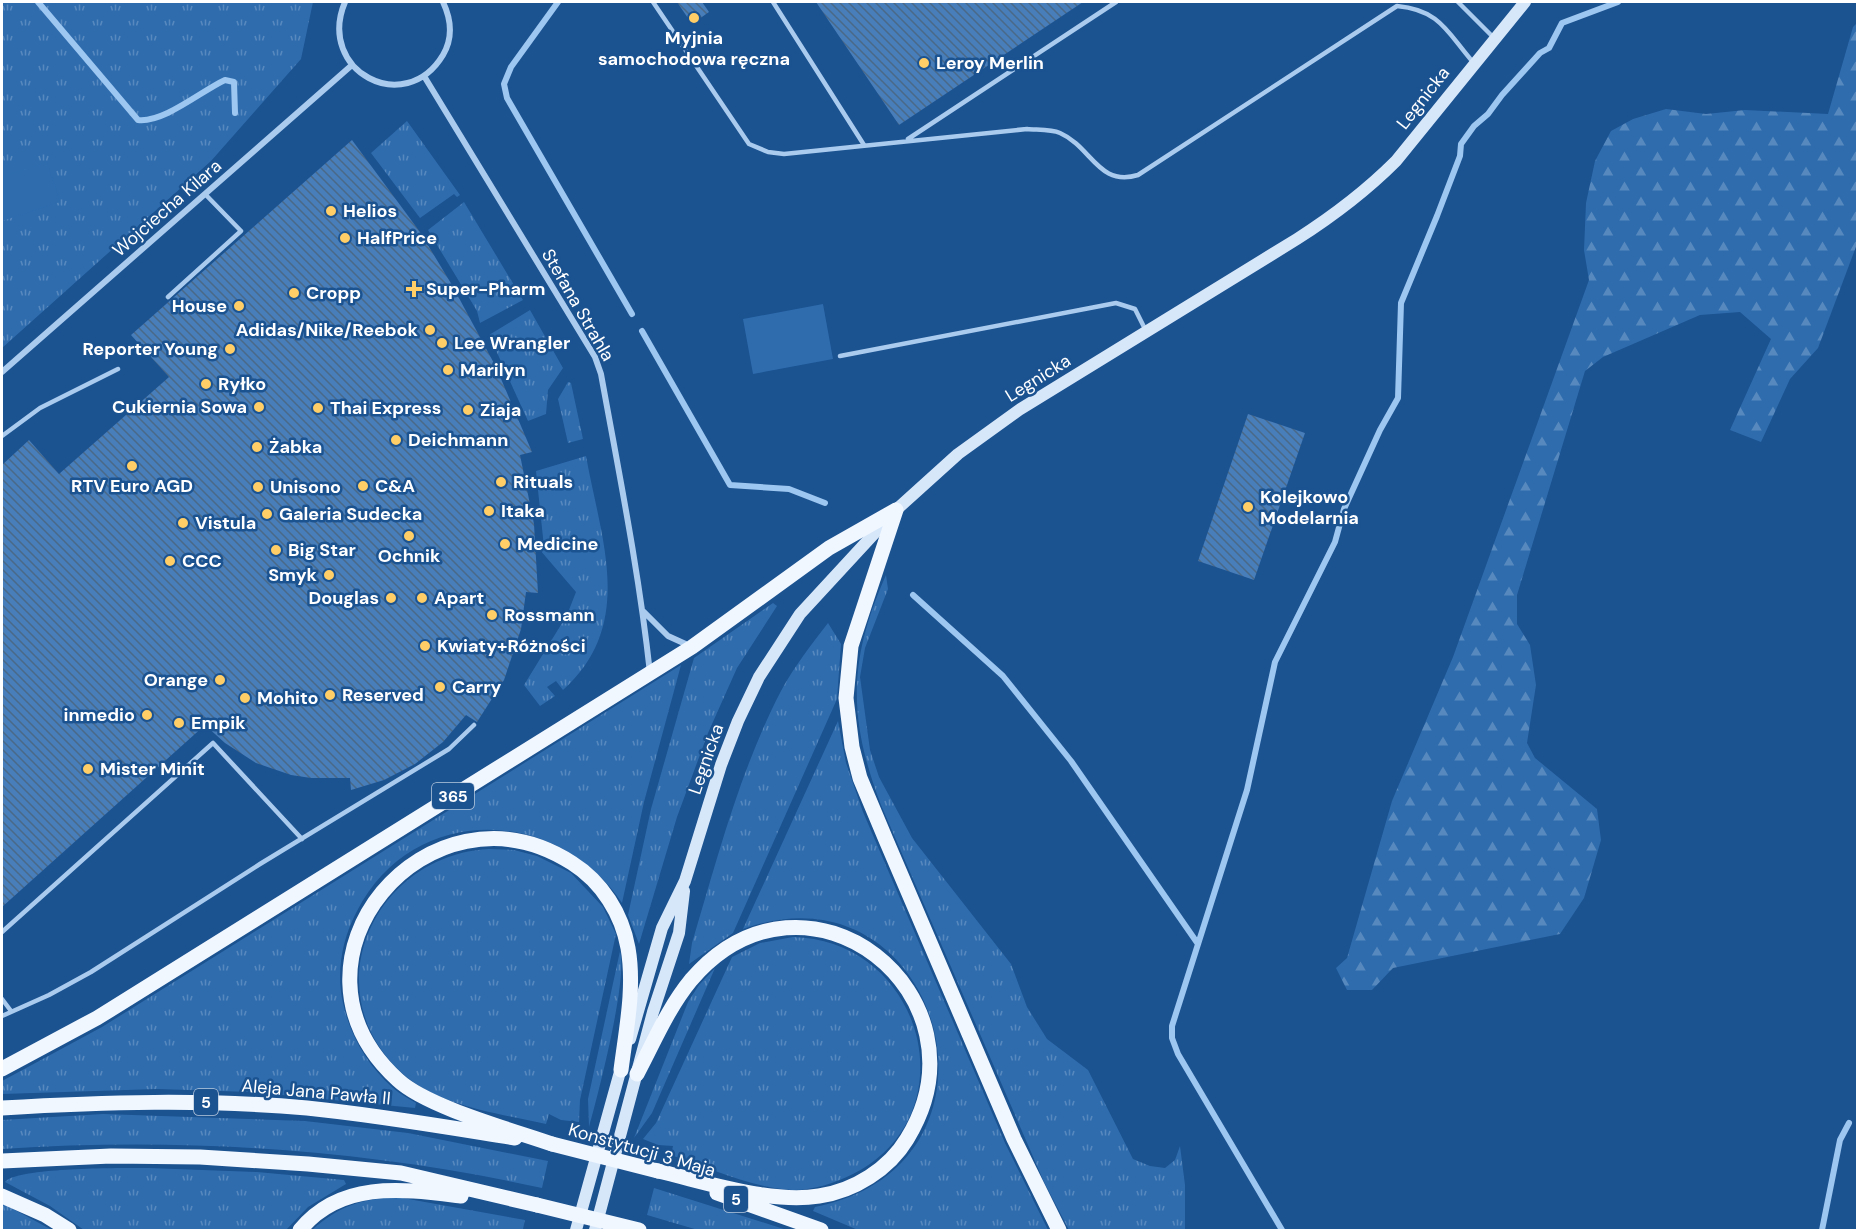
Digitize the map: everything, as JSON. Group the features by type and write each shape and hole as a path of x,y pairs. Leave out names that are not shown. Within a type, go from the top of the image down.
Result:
{"main road":[{"name":"Legnicka","path":"621,1070 662,928 685,880 721,765 759,677 800,614 896,510 958,454 994,427 1297,239 1350,203 1396,161 1525,2"},
{"name":"365","path":"2,1069 97,1018 692,647 829,548 896,510"},
{"name":"365","path":"896,510 851,646 846,698 852,747 860,778 1014,1139 1059,1230"},
{"path":"552,1144 444,1106 399,1081 374,1053 354,1011 350,968 355,938 361,922 387,884 419,859 440,848 476,840 514,841 540,847 577,866 610,902 622,924 628,946 631,984 621,1070"},
{"name":"Legnicka","path":"637,1074 653,1012 679,933 685,880"},
{"path":"637,1074 672,1006 710,961 744,939 783,928 807,928 837,934 874,953 887,963 908,990 927,1041 929,1083 917,1122 892,1158 854,1185 832,1194 789,1197 658,1171"},
{"name":"365","path":"576,1230 621,1070"},
{"name":"365","path":"595,1230 637,1074"},
{"name":"Aleja Jana Pawła II","path":"2,1108 103,1102 200,1102 305,1108 363,1114 552,1144"},
{"name":"Konstytucji 3 Maja","path":"552,1144 658,1171 821,1230"},
{"path":"2,1161 111,1156 200,1157 401,1173 639,1230"},
{"path":"300,1230 327,1206 361,1192 378,1190 398,1189 537,1205"},
{"path":"2,1196 45,1215 69,1230"}],"street":[{"path":"345,2 339,15 338,33 342,50 352,65 364,76 378,82 393,84 409,82 424,76 437,64 446,49 450,32 448,14 443,2"},
{"name":"Wojciecha Kilara","path":"2,372 352,65"},
{"name":"Stefana Strahla","path":"424,76 594,357 601,374 644,611 650,673"},
{"path":"644,611 668,636 692,647"}],"lane":[{"path":"653,2 749,144 768,152 784,154 1027,129 1058,131 1077,142 1101,169 1125,179 1138,175 1398,4 1433,15 1474,63"},
{"path":"773,2 864,145"},
{"path":"905,141 1116,2"},
{"path":"1458,2 1495,39"},
{"path":"168,297 241,231 205,194"},
{"path":"840,356 1116,303 1135,309 1147,332"},
{"path":"2,436 40,408 118,369"},
{"path":"2,1016 91,972 260,864 450,749 474,725"},
{"path":"2,932 213,744 302,839"},
{"path":"2,999 11,1011"}],"green space":[{"path":"2,2 313,2 301,59 211,161 2,348"},
{"path":"1857,23 1857,244 1818,348 1790,379 1761,442 1730,430 1771,339 1740,312 1700,315 1603,357 1585,371 1517,595 1517,624 1530,645 1536,685 1527,743 1535,758 1597,809 1601,840 1584,898 1560,934 1393,968 1372,990 1347,990 1336,968 1347,958 1392,801 1453,657 1589,280 1584,250 1586,203 1595,161 1611,131 1633,119 1666,109 1706,114 1745,110 1828,114 1853,27"},
{"path":"407,121 460,195 457,197 454,194 420,218 371,153"},
{"path":"47,162 60,202 2,221 2,177"},
{"path":"464,202 523,300 480,323 477,311 428,230"},
{"path":"823,304 833,359 753,374 743,319"},
{"path":"530,310 563,368 548,390 546,414 528,421 489,335"},
{"path":"568,382 571,383 583,439 568,443 558,399"},
{"path":"586,456 605,550 608,580 606,609 600,637 586,664 563,690 556,681 547,687 555,696 540,706 524,685 567,615 576,592 540,550 544,547 536,471"},
{"path":"886,575 888,589 865,648 860,677 870,750 879,777 912,838 1011,964 1027,1007 1047,1039 1088,1070 1133,1159 1150,1166 1165,1168 1175,1160 1180,1146 1185,1185 1185,1230 1069,1230 1044,1182 881,805 870,774 858,717 859,663 865,635"},
{"path":"773,603 777,606 737,668 708,733 677,817 639,944 628,915 651,809 694,658"},
{"path":"828,623 841,644 837,699 733,933 689,964 692,943 720,847 753,752 786,682"},
{"path":"681,665 644,802 622,903 594,871 561,848 524,834 486,830 448,835 413,850 382,875 357,911 344,944 340,968 341,991 346,1015 355,1039 368,1060 393,1088 416,1103 415,1108 251,1092 157,1089 2,1094 2,1081 102,1027"},
{"path":"838,721 846,763 863,812 1005,1143 1048,1230 858,1230 813,1211 815,1207 881,1180 921,1136 938,1082 933,1025 909,974 867,936 811,919 743,929"},
{"path":"489,849 514,850 537,856 571,873 603,907 616,934 580,1100 579,1122 561,1120 549,1114 546,1124 489,1112 452,1101 417,1085 402,1073 375,1040 361,1004 360,968 369,933 387,901 414,875 449,857"},
{"path":"793,937 838,946 874,967 900,997 916,1034 920,1073 912,1112 890,1147 853,1174 832,1183 801,1190 778,1189 731,1177 671,1155 673,1146 658,1145 643,1139 656,1123 732,957 760,943"},
{"path":"620,951 620,986 616,1011 589,1127 588,1099"},
{"path":"715,968 652,1113 634,1138 688,1002 699,985"},
{"path":"103,1114 305,1121 408,1133 548,1161 542,1188 408,1164 273,1149 138,1145 2,1149 2,1120"},
{"path":"148,1168 257,1172 344,1180 346,1184 308,1207 286,1230 84,1230 50,1206 5,1182 29,1173 49,1171"},
{"path":"654,1188 787,1230 698,1230 647,1215"},
{"path":"397,1197 525,1220 523,1229 528,1230 312,1230 332,1215 351,1205"},
{"path":"2,1203 52,1230 2,1230"}],"building":[{"name":"Myjnia samochodowa ręczna","path":"677,2 702,2 709,12 692,24"},
{"name":"Leroy Merlin","path":"816,2 1083,2 899,125"},
{"name":"Galeria Sudecka","path":"352,140 420,232 452,285 496,367 532,452 520,455 534,524 538,593 526,592 521,629 504,680 477,722 466,715 443,742 415,764 384,780 351,790 350,778 311,778 291,775 256,763 225,743 205,725 2,907 2,465 29,440 59,474 169,377 131,335"},
{"name":"Kolejkowo Modelarnia","path":"1248,414 1305,433 1254,580 1198,561"}],"waterway":[{"path":"38,2 138,120 148,120 171,112 225,80 234,82 235,113"},
{"path":"558,2 511,67 504,84 507,98 632,314"},
{"path":"1282,1230 1178,1054 1172,1038 1172,1026 1247,790 1275,662 1335,542 1344,509 1380,430 1398,398 1401,303 1460,156 1461,144 1474,126 1488,114 1540,53 1549,48 1562,23 1618,2"},
{"path":"642,331 730,485 789,489 825,503"},
{"path":"913,595 1003,676 1071,761 1198,944"},
{"path":"1822,1230 1840,1140 1849,1123"}],"place":[{"name":"Myjnia samochodowa ręczna","path":"694,18"},
{"name":"Leroy Merlin","path":"924,63"},
{"name":"Helios","path":"331,211"},
{"name":"HalfPrice","path":"345,238"},
{"name":"Super-Pharm","path":"414,289"},
{"name":"Cropp","path":"294,293"},
{"name":"House","path":"239,306"},
{"name":"Adidas/Nike/Reebok","path":"430,330"},
{"name":"Lee Wrangler","path":"442,343"},
{"name":"Reporter Young","path":"230,349"},
{"name":"Marilyn","path":"448,370"},
{"name":"Ryłko","path":"206,384"},
{"name":"Cukiernia Sowa","path":"259,407"},
{"name":"Thai Express","path":"318,408"},
{"name":"Ziaja","path":"468,410"},
{"name":"Deichmann","path":"396,440"},
{"name":"Żabka","path":"257,447"},
{"name":"RTV Euro AGD","path":"132,466"},
{"name":"Rituals","path":"501,482"},
{"name":"C&A","path":"363,486"},
{"name":"Unisono","path":"258,487"},
{"name":"Kolejkowo Modelarnia","path":"1248,507"},
{"name":"Itaka","path":"489,511"},
{"name":"Galeria Sudecka","path":"267,514"},
{"name":"Vistula","path":"183,523"},
{"name":"Ochnik","path":"409,536"},
{"name":"Medicine","path":"505,544"},
{"name":"Big Star","path":"276,550"},
{"name":"CCC","path":"170,561"},
{"name":"Smyk","path":"329,575"},
{"name":"Douglas","path":"391,598"},
{"name":"Apart","path":"422,598"},
{"name":"Rossmann","path":"492,615"},
{"name":"Kwiaty+Różności","path":"425,646"},
{"name":"Orange","path":"220,680"},
{"name":"Carry","path":"440,687"},
{"name":"Reserved","path":"330,695"},
{"name":"Mohito","path":"245,698"},
{"name":"inmedio","path":"147,715"},
{"name":"Empik","path":"179,723"},
{"name":"Mister Minit","path":"88,769"}]}
